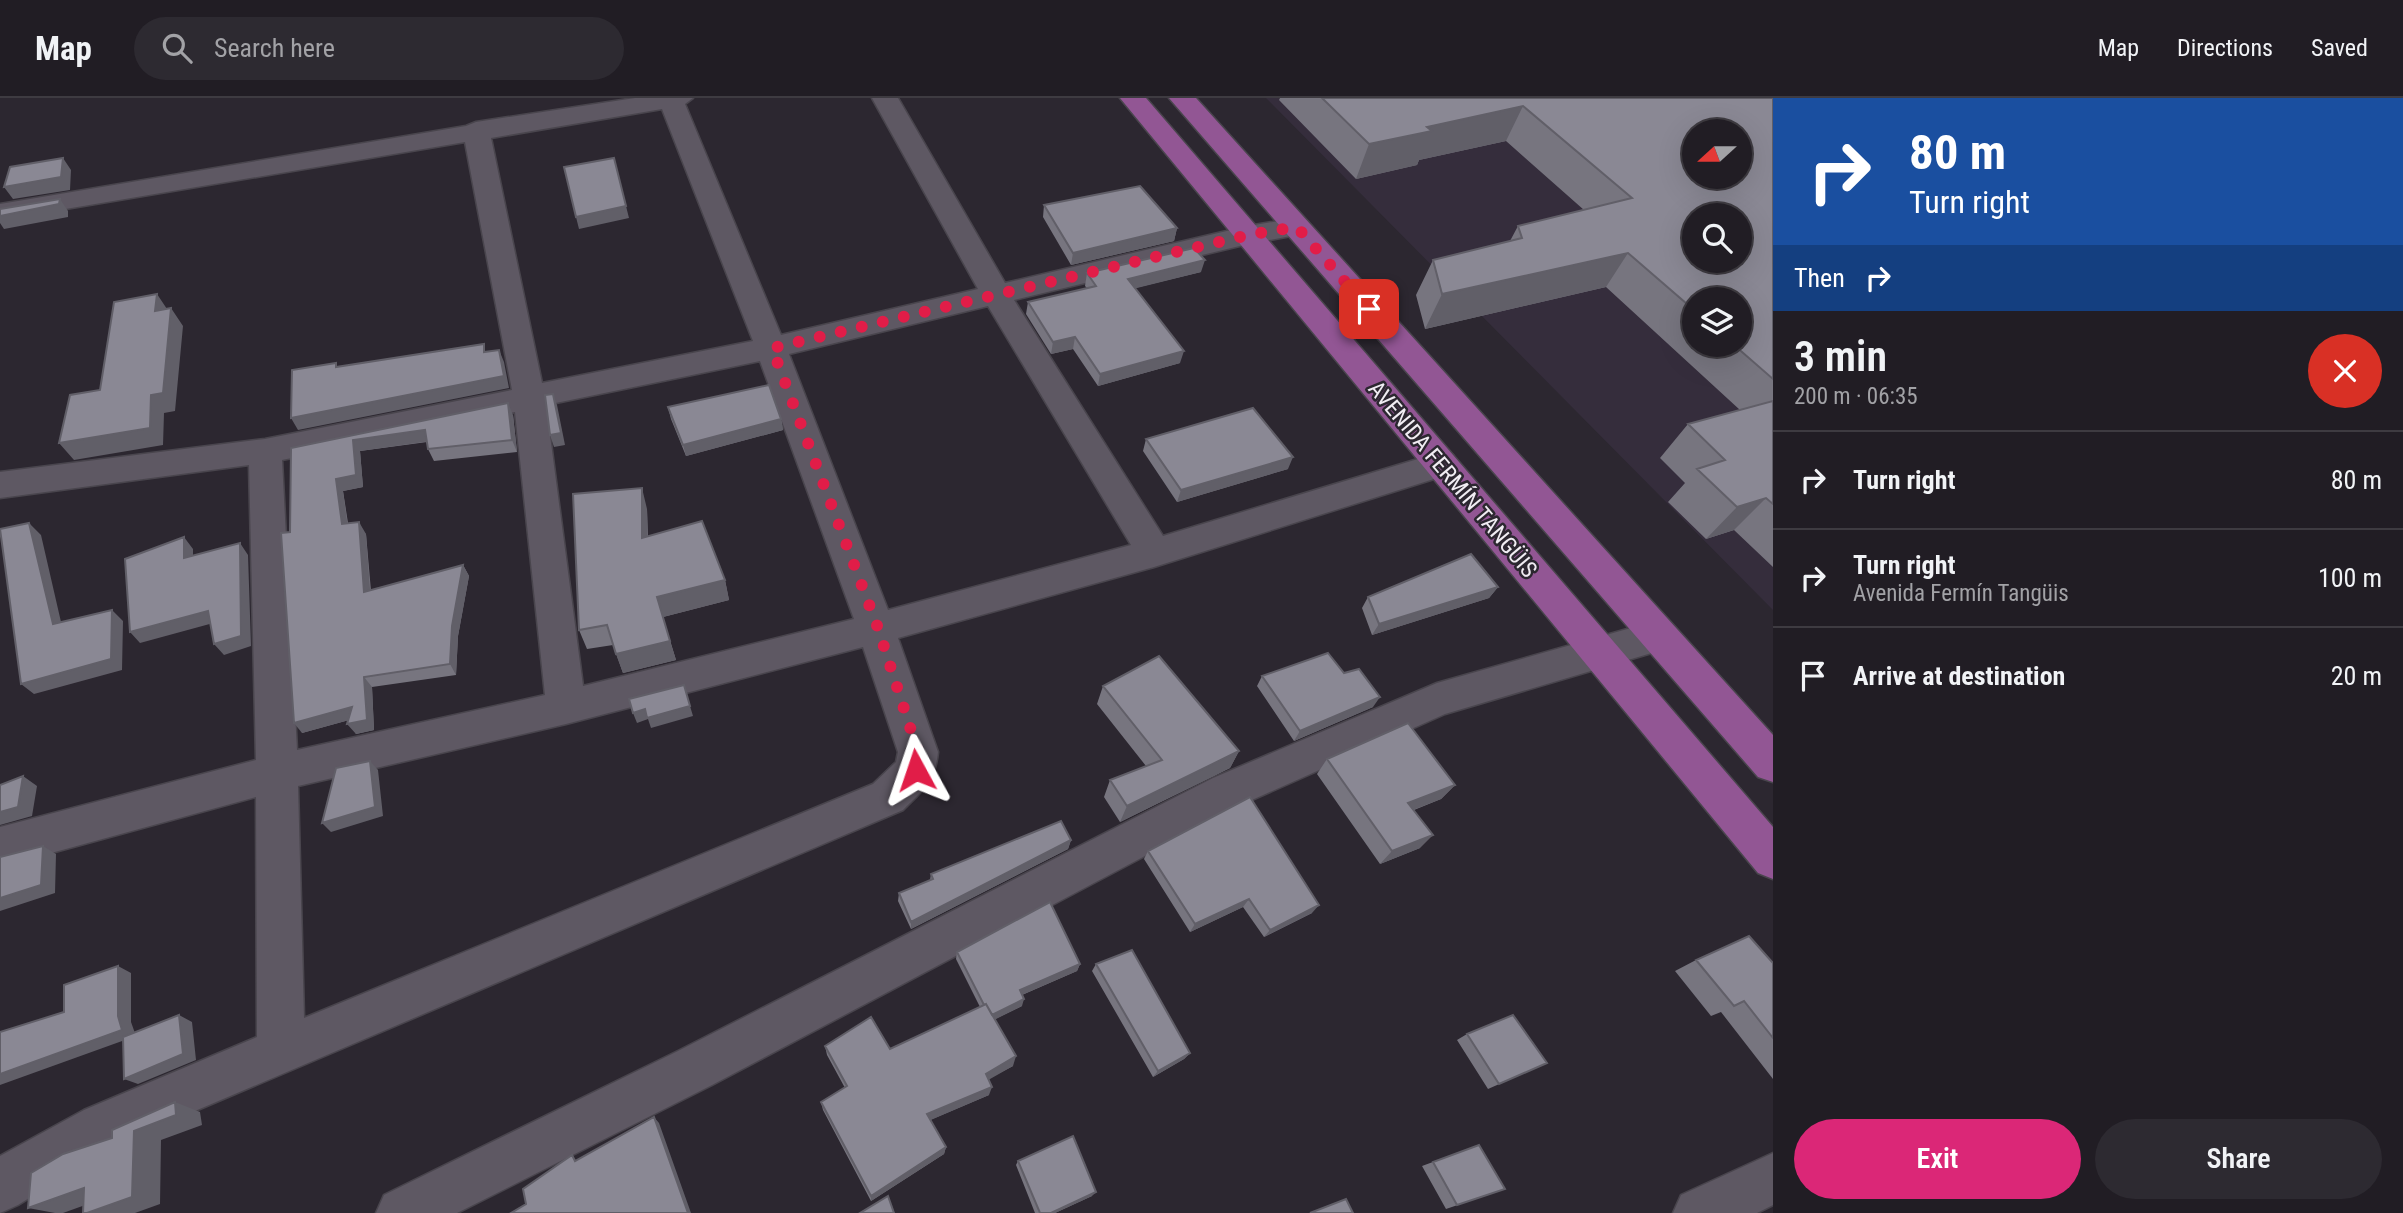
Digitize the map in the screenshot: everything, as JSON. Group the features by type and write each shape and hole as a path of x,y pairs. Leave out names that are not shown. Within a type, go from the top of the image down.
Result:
{"main road":[{"name":"AVENIDA FERMÍN TANGÜIS","path":"1133,98 1773,859"},
{"name":"AVENIDA FERMÍN TANGÜIS","path":"1182,98 1773,764"}],"street":[{"path":"885,98 997,296 1154,553"},
{"path":"0,212 477,130 675,99 878,628 918,752 916,770 888,797 68,1143 25,1168 0,1187"},
{"path":"477,130 529,396 566,706"},
{"path":"0,485 265,451 772,348 1248,235 1297,227"},
{"path":"265,451 277,773 281,1051"},
{"path":"0,846 277,773 566,706 878,628 1154,553 1441,464"},
{"path":"402,1213 695,1068 1228,791 1437,700 1659,636"},
{"path":"1699,1213 1773,1179"}],"shaded area":[{"path":"1266,98 1773,98 1773,610"}],"building":[{"path":"1322,98 1773,98 1773,379 1748,357 1752,357 1752,287 1682,287 1682,300 1628,253 1442,294 1433,260 1522,238 1518,226 1632,198 1523,106 1427,127 1432,131 1369,144"},
{"path":"63,158 61,177 4,187 10,167"},
{"path":"614,158 626,206 576,217 564,167"},
{"path":"1140,186 1177,228 1073,253 1044,205"},
{"path":"60,199 59,204 0,216 0,209"},
{"path":"1194,248 1205,260 1128,279 1184,351 1100,374 1075,337 1053,342 1028,302 1096,286 1087,273"},
{"path":"157,294 155,311 171,308 163,393 151,395 150,428 59,443 70,395 100,390 114,302"},
{"path":"484,344 484,352 499,350 504,376 291,418 292,370 336,363 336,367"},
{"path":"769,385 781,419 683,445 668,407"},
{"path":"553,394 561,433 550,435 545,395"},
{"path":"1773,401 1773,504 1766,498 1737,507 1697,469 1725,460 1688,424"},
{"path":"508,403 512,440 428,449 425,430 353,440 356,475 336,479 342,524 359,522 364,592 463,565 452,626 450,664 364,677 367,720 347,724 352,707 294,723 281,533 290,532 291,448"},
{"path":"1253,408 1293,457 1181,490 1146,439"},
{"path":"642,488 642,538 702,521 725,580 657,597 670,641 616,654 607,625 579,630 573,494"},
{"path":"29,523 53,624 112,610 111,659 21,684 0,529"},
{"path":"184,537 184,558 240,543 241,636 214,644 208,611 130,632 125,559"},
{"path":"1471,554 1498,587 1379,624 1368,597"},
{"path":"1328,653 1344,673 1359,669 1380,697 1300,731 1262,676"},
{"path":"1159,656 1239,751 1127,806 1110,780 1162,760 1103,686"},
{"path":"684,685 690,706 647,718 645,709 633,713 629,699"},
{"path":"1408,723 1455,785 1408,803 1433,835 1392,851 1327,759"},
{"path":"370,761 375,807 322,823 336,768"},
{"path":"23,776 18,807 0,812 0,785"},
{"path":"1250,797 1319,905 1270,930 1249,899 1195,924 1148,851"},
{"path":"1061,821 1071,840 911,922 899,893 933,879 931,874"},
{"path":"43,846 41,885 0,898 0,857"},
{"path":"1050,902 1080,964 1020,990 1024,999 992,1015 986,1004 984,1005 957,952"},
{"path":"1749,936 1773,963 1773,1038 1744,1001 1734,1006 1696,960"},
{"path":"1132,950 1190,1053 1158,1071 1096,964"},
{"path":"118,966 118,1016 122,1030 0,1074 0,1032 64,1012 64,985"},
{"path":"986,1004 1016,1056 986,1074 992,1087 927,1114 946,1147 871,1196 821,1102 847,1086 825,1046 871,1017 890,1049"},
{"path":"179,1015 183,1054 124,1079 123,1037"},
{"path":"1513,1015 1547,1063 1499,1084 1467,1034"},
{"path":"175,1102 176,1115 134,1131 132,1197 83,1213 84,1188 28,1208 31,1173 63,1154 112,1138 112,1130"},
{"path":"654,1117 688,1213 511,1213 526,1204 523,1189 572,1155 575,1161"},
{"path":"1073,1136 1096,1192 1051,1213 1040,1213 1018,1161"},
{"path":"1479,1145 1505,1189 1457,1205 1433,1162"},
{"path":"888,1196 894,1213 860,1213"},
{"path":"1346,1199 1353,1213 1310,1213"}],"route":[{"path":"916,770 918,752 878,628 772,348 1248,235 1297,227 1369,309"}]}
